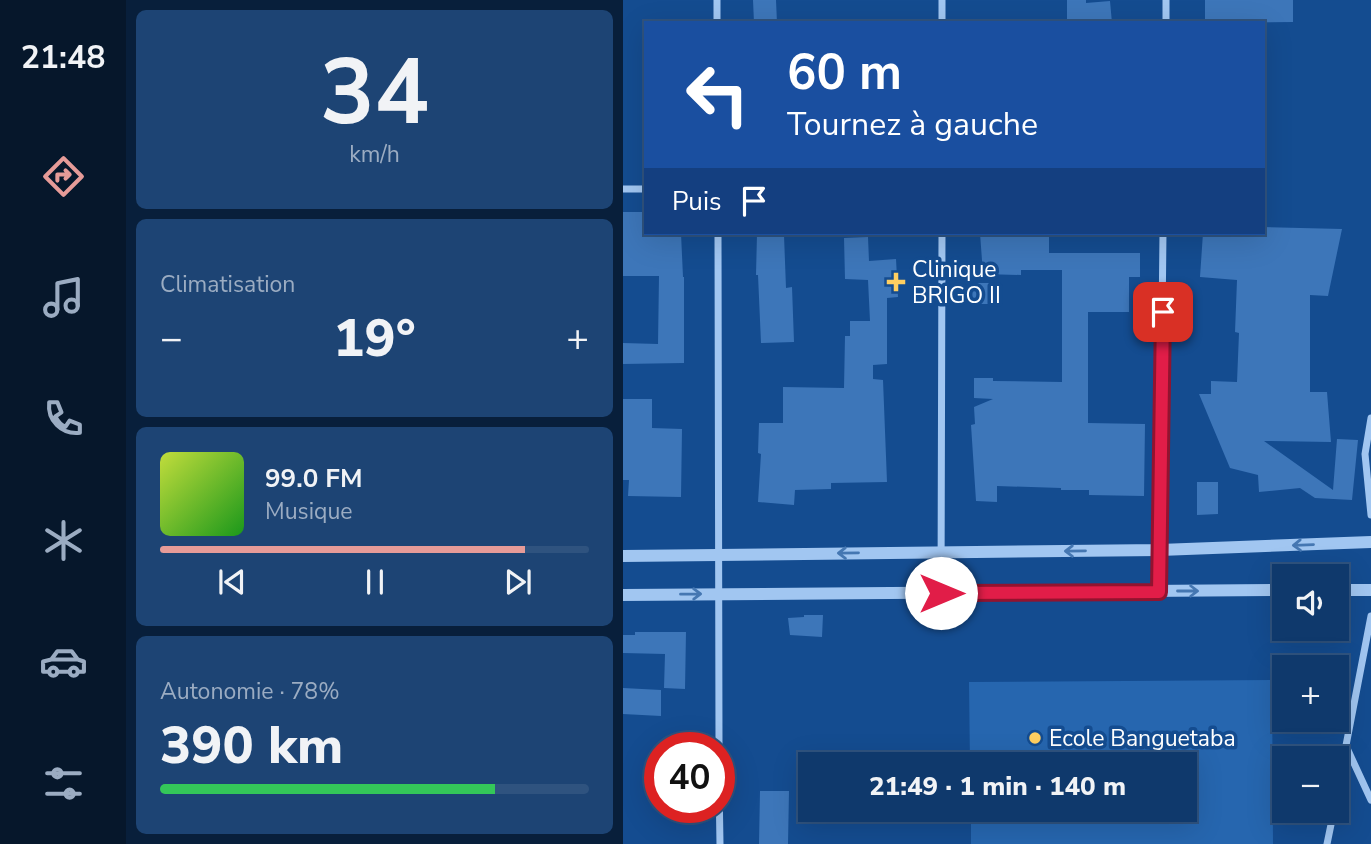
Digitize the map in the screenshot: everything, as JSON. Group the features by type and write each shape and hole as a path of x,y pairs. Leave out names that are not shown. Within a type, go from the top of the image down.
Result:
{"street":[{"path":"717,0 717,21"},
{"path":"942,0 942,21"},
{"path":"1166,0 1166,21"},
{"path":"623,189 644,189"},
{"path":"718,235 719,732"},
{"path":"941,593 942,235"},
{"path":"1159,592 1163,235"},
{"path":"1371,418 1365,454 1371,515"},
{"path":"623,556 1160,550 1371,542"},
{"path":"623,595 1272,590"},
{"path":"1349,590 1371,590"},
{"path":"1346,746 1371,616"},
{"path":"1349,752 1371,800"},
{"path":"720,823 720,844"},
{"path":"1327,844 1331,823"}],"shaded area":[{"path":"1272,680 1273,844 971,844 971,822 1197,822 1197,752 970,752 969,682"}],"building":[{"path":"753,0 776,0 777,21 754,21"},
{"path":"1067,0 1086,0 1086,3 1110,1 1112,21 1067,21"},
{"path":"1205,0 1293,0 1293,22 1205,21"},
{"path":"623,212 644,212 644,235 681,235 684,363 623,364 623,343 658,344 659,276 623,276"},
{"path":"1265,227 1342,229 1328,296 1310,295 1310,392 1327,392 1331,442 1264,441 1333,490 1337,439 1358,440 1352,500 1315,498 1300,488 1259,492 1258,475 1230,468 1199,394 1211,394 1211,381 1237,382 1237,280 1200,277 1203,235 1265,235"},
{"path":"757,235 784,235 786,288 792,287 794,342 761,343 756,275"},
{"path":"980,235 1049,235 1049,253 1140,253 1140,277 1129,277 1129,312 1088,312 1088,423 1145,424 1144,496 1089,495 1089,490 997,486 997,502 976,501 971,425 975,424 974,407 993,399 974,398 974,378 993,378 993,381 1062,382 1062,270 1021,270 1021,275 983,274"},
{"path":"868,237 869,261 896,259 898,297 887,298 887,364 873,365 873,379 883,380 887,482 831,483 831,489 795,490 794,505 758,502 761,454 758,453 759,423 783,423 783,387 844,388 845,336 850,336 850,321 870,321 868,280 845,279 844,238"},
{"path":"970,283 989,283 989,304 970,304"},
{"path":"623,399 652,399 652,428 682,429 681,497 628,496 629,480 623,480"},
{"path":"1197,482 1218,482 1218,514 1197,515"},
{"path":"823,615 822,637 790,635 788,618"},
{"path":"635,632 686,632 685,689 664,688 665,654 623,653 623,635 635,635"},
{"path":"623,688 661,690 661,716 623,714"},
{"path":"760,791 789,791 788,844 759,844"}],"place":[{"name":"Clinique BRIGO II","path":"896,282"},
{"name":"Ecole Banguetaba","path":"1035,738"}],"route":[{"path":"941,593 1159,592 1163,312"}]}
